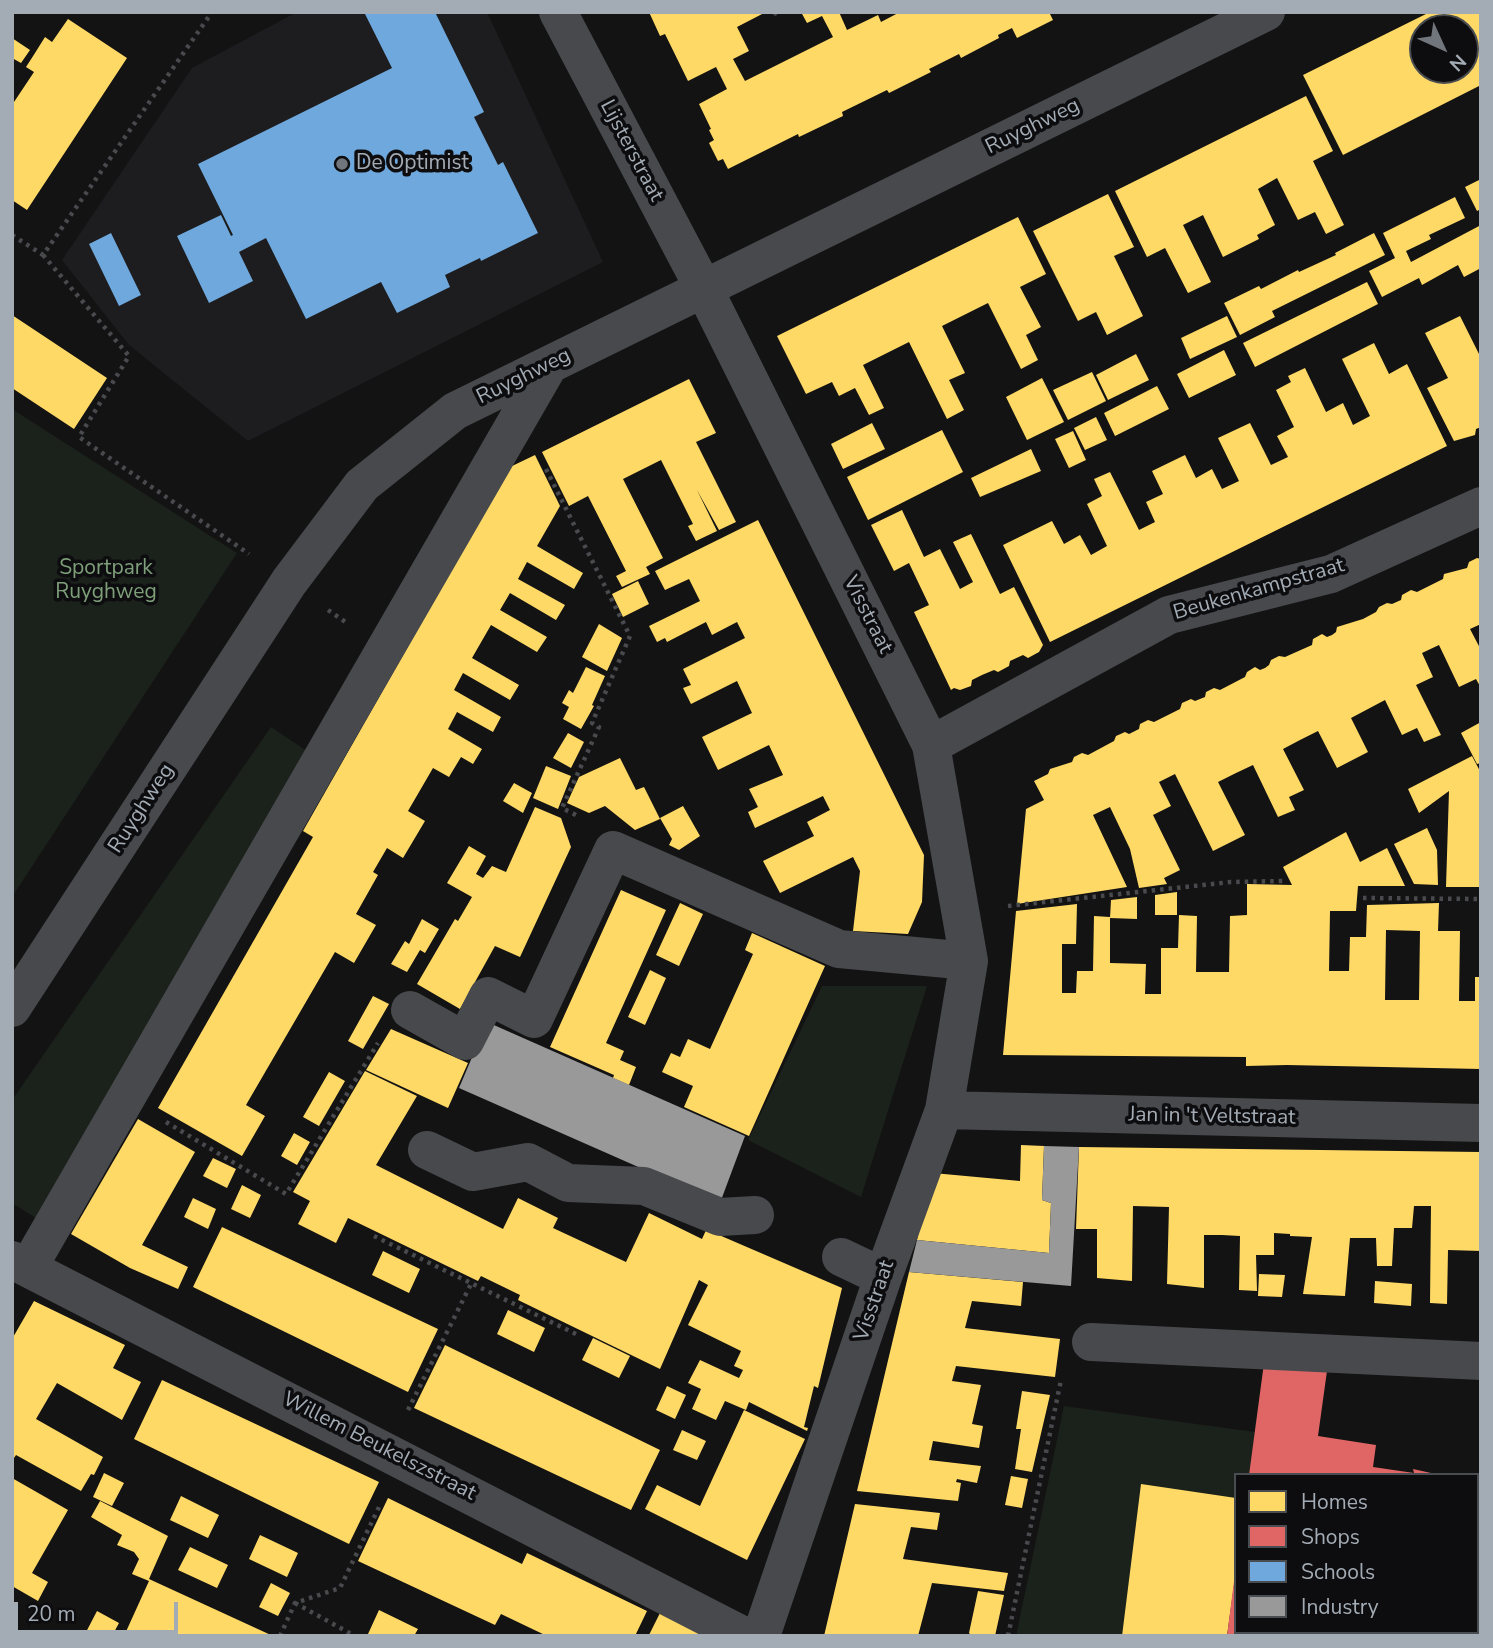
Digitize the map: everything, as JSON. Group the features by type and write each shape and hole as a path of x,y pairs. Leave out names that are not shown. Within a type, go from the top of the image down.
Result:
{"street":[{"name":"Lijsterstraat","path":"558,12 704,289"},
{"name":"Ruyghweg","path":"12,1008 289,582 362,485 455,411 1266,12"},
{"name":"Visstraat","path":"704,289 932,745 969,961 944,1110 883,1277 761,1636"},
{"path":"20,1264 126,1099 549,365"},
{"name":"Beukenkampstraat","path":"932,745 1168,615 1331,574 1481,506"},
{"path":"410,1010 465,1041 488,996 534,1019 613,850 839,949 969,961"},
{"name":"Jan in 't Veltstraat","path":"944,1110 1481,1123"},
{"path":"427,1150 473,1172 528,1162 568,1183 644,1186 720,1217 755,1215"},
{"path":"841,1257 883,1277"},
{"name":"Willem Beukelszstraat","path":"20,1264 744,1636"},
{"path":"1091,1342 1481,1361"}],"path":[{"path":"43,255 212,12"},
{"path":"12,235 43,255 130,356 79,437 289,582 383,652"},
{"path":"510,433 536,449 630,636 592,723 598,727 562,808 591,822 613,850"},
{"path":"961,912 1231,882 1283,881"},
{"path":"1363,898 1481,899"},
{"path":"126,1099 286,1194 401,1005 410,1010"},
{"path":"374,1236 580,1336"},
{"path":"280,1636 295,1603 340,1588 395,1455 471,1284"},
{"path":"1008,1636 1068,1347 1091,1342"},
{"path":"295,1603 355,1636"}],"shaded area":[{"name":"De Optimist","path":"297,12 487,12 603,262 248,441 129,345 62,260 192,68"}],"green space":[{"name":"Sportpark Ruyghweg","path":"12,409 237,553 12,897"},
{"path":"271,727 313,755 42,1222 12,1203 12,1100"},
{"path":"822,986 927,986 861,1197 748,1140"},
{"path":"1064,1406 1255,1432 1249,1473 1234,1473 1234,1498 1141,1485 1122,1636 1016,1636"}],"building: Homes":[{"path":"649,12 766,12 737,27 749,51 733,59 745,81 833,37 822,16 807,23 801,12 839,12 847,30 878,15 881,22 900,12 1049,12 1053,20 1017,38 1012,28 961,58 959,54 889,93 887,90 842,112 843,116 799,137 798,134 728,169 723,159 718,161 709,143 714,140 699,104 727,89 716,67 688,81 665,34 660,36"},
{"path":"1481,12 1481,85 1343,155 1303,75 1409,22 1409,84 1479,84 1479,14 1426,14"},
{"path":"68,19 127,58 27,210 12,200 12,105 34,72 26,67 45,37 52,42"},
{"path":"12,38 30,50 21,63 12,58"},
{"path":"1306,96 1333,151 1313,161 1344,225 1326,234 1315,212 1298,220 1277,178 1258,189 1275,225 1257,235 1259,239 1223,257 1203,215 1183,225 1211,282 1188,293 1165,248 1147,257 1115,191"},
{"path":"1481,179 1481,209 1477,211 1465,187"},
{"path":"1108,194 1134,247 1114,256 1143,316 1107,335 1096,312 1078,321 1033,231"},
{"path":"1455,197 1465,218 1429,235 1431,239 1406,251 1411,262 1481,225 1481,268 1464,277 1458,265 1422,285 1419,278 1382,297 1369,271 1395,258 1383,233"},
{"path":"1018,217 1046,274 1020,287 1041,327 1026,335 1038,360 1021,369 988,303 942,326 965,373 949,380 964,410 947,419 909,342 863,365 884,408 869,415 855,388 839,396 832,382 806,394 777,336"},
{"path":"1374,233 1385,255 1272,311 1275,317 1240,335 1224,303 1336,255 1335,253"},
{"path":"1367,282 1378,304 1255,367 1243,343"},
{"path":"12,315 107,378 74,429 12,388"},
{"path":"1227,316 1237,337 1190,359 1181,338"},
{"path":"1460,316 1481,358 1481,427 1476,429 1475,435 1454,441 1427,388 1448,378 1425,333"},
{"path":"1374,343 1389,374 1407,364 1447,446 1050,642 1003,545 1052,521 1064,544 1080,535 1091,555 1107,546 1087,504 1102,496 1094,479 1110,472 1139,530 1155,522 1146,502 1163,494 1152,471 1185,455 1196,478 1212,469 1222,489 1239,481 1218,438 1250,423 1271,465 1288,457 1277,436 1294,427 1276,390 1291,382 1288,376 1305,368 1326,412 1343,403 1353,425 1370,416 1342,359"},
{"path":"1224,350 1236,375 1189,398 1177,374"},
{"path":"1136,354 1149,380 1108,400 1096,375"},
{"path":"1092,372 1106,401 1068,420 1053,390"},
{"path":"1042,378 1064,422 1027,440 1006,397"},
{"path":"689,379 716,433 696,442 736,522 719,530 697,490 717,531 696,541 688,526 693,524 661,460 623,479 663,558 646,567 650,574 622,587 616,576 626,571 588,496 569,506 542,452"},
{"path":"1157,386 1169,409 1115,436 1104,413"},
{"path":"1096,417 1107,440 1085,450 1074,428"},
{"path":"872,423 885,449 843,469 831,444"},
{"path":"942,430 963,472 868,520 847,477"},
{"path":"1073,431 1086,460 1069,468 1055,439"},
{"path":"1031,449 1041,471 980,497 971,478"},
{"path":"535,455 560,506 537,546 583,573 574,589 527,562 518,579 565,605 556,620 510,593 500,610 547,637 537,652 491,625 472,658 519,685 510,700 463,673 454,690 501,717 493,732 457,712 448,729 482,749 473,764 461,757 449,777 433,768 408,811 425,821 403,858 387,848 373,872 378,875 356,914 376,925 354,963 335,952 246,1105 265,1116 242,1156 158,1108 313,837 303,831 510,467"},
{"path":"902,510 924,557 940,549 960,589 973,582 953,542 971,534 1000,594 1014,587 1043,645 1039,652 1028,658 1023,655 1010,661 1009,666 998,672 994,670 972,680 971,686 951,690 914,612 929,605 909,563 894,571 871,525"},
{"path":"758,520 924,855 922,902 908,934 853,931 860,871 853,857 780,893 763,861 814,836 807,822 830,810 823,796 755,828 748,812 758,807 749,789 783,775 769,745 718,770 702,737 752,713 737,681 691,704 683,688 691,685 683,669 745,638 737,622 712,635 706,622 667,642 665,638 657,642 649,626 700,601 689,579 665,590 655,571"},
{"path":"1481,559 1481,624 1470,629 1481,650 1481,688 1476,679 1459,687 1439,645 1422,653 1433,677 1416,685 1441,735 1424,742 1417,728 1402,735 1385,700 1351,718 1368,752 1337,768 1318,731 1300,740 1283,749 1304,790 1289,797 1295,810 1278,817 1253,765 1218,782 1245,835 1213,851 1175,774 1159,782 1171,806 1153,815 1180,870 1164,878 1167,884 1139,888 1130,849 1110,807 1093,815 1127,887 1017,904 1026,809 1044,800 1034,781 1048,774 1050,769 1072,762 1074,757 1082,753 1088,755 1114,741 1116,736 1139,729 1140,724 1148,720 1154,722 1180,709 1182,703 1205,697 1206,692 1214,688 1220,690 1245,677 1247,672 1255,667 1260,670 1279,656 1285,657 1312,645 1313,639 1322,634 1327,637 1332,635 1337,627 1363,619 1387,603 1401,600 1402,595 1411,590 1417,592 1443,579 1444,574 1467,568 1469,562"},
{"path":"638,581 649,604 623,617 612,594"},
{"path":"599,624 622,638 607,671 582,657"},
{"path":"586,667 605,676 592,705 594,706 581,729 563,719 569,707 562,703 569,690 573,693"},
{"path":"1481,722 1481,763 1477,764 1461,733"},
{"path":"568,733 584,742 571,768 553,758"},
{"path":"1472,756 1481,773 1480,887 1446,887 1449,791 1419,813 1408,789"},
{"path":"620,758 636,790 644,787 660,819 635,830 605,806 589,813 567,803 579,777"},
{"path":"546,766 571,776 558,809 533,798"},
{"path":"514,783 532,793 523,813 503,801"},
{"path":"683,806 700,836 679,850 669,845 672,839 660,818"},
{"path":"535,807 561,818 571,847 520,957 495,946 460,1009 417,984 455,919 458,921 472,897 447,883 469,846 486,856 476,874 483,878 492,866 506,872"},
{"path":"1427,828 1437,850 1438,885 1414,884 1394,844"},
{"path":"1346,832 1360,862 1387,848 1405,886 1358,886 1356,911 1330,911 1329,971 1349,971 1350,937 1366,937 1367,905 1439,903 1438,931 1460,931 1459,1001 1475,1001 1475,977 1481,977 1481,1069 1246,1066 1246,1057 1003,1055 1016,911 1077,904 1076,944 1062,944 1062,993 1076,993 1077,971 1093,971 1094,916 1110,917 1110,963 1146,964 1145,994 1161,994 1161,948 1178,948 1179,915 1197,916 1196,972 1229,972 1230,916 1247,915 1247,884 1292,885 1283,867","holes":["1386,930 1420,931 1419,1000 1385,1000"]},
{"path":"621,890 666,910 606,1043 624,1051 620,1060 636,1067 629,1085 613,1078 614,1075 550,1047"},
{"path":"1177,892 1177,915 1155,915 1155,895"},
{"path":"1137,897 1137,919 1110,918 1111,900"},
{"path":"680,903 703,914 679,966 656,955"},
{"path":"422,919 439,929 425,953 420,950 407,972 391,964 405,941 409,944"},
{"path":"752,933 825,966 749,1136 684,1107 693,1086 662,1072 671,1053 680,1057 688,1039 710,1049 753,954 745,950"},
{"path":"650,970 666,978 645,1025 628,1017"},
{"path":"373,996 389,1004 363,1049 348,1041"},
{"path":"391,1029 468,1063 448,1108 366,1070"},
{"path":"365,1071 417,1096 376,1165 503,1229 518,1198 558,1218 553,1228 626,1262 649,1213 702,1239 707,1228 842,1288 818,1388 814,1386 804,1427 808,1428 807,1431 749,1402 746,1410 725,1401 716,1420 692,1409 701,1389 688,1383 700,1360 739,1378 743,1370 734,1366 741,1351 688,1325 708,1285 699,1280 660,1369 518,1300 520,1295 481,1276 478,1281 348,1218 336,1243 298,1224 310,1201 293,1192"},
{"path":"329,1072 345,1081 319,1126 303,1117"},
{"path":"138,1119 195,1152 142,1245 188,1267 178,1289 130,1268 71,1234"},
{"path":"294,1133 310,1142 297,1165 281,1156"},
{"path":"1021,1145 1044,1146 1042,1200 1051,1203 1049,1253 917,1240 933,1173 1020,1181"},
{"path":"1079,1147 1481,1152 1481,1251 1448,1250 1447,1304 1430,1303 1431,1206 1414,1206 1412,1228 1394,1228 1392,1266 1377,1266 1376,1238 1350,1238 1345,1296 1303,1294 1312,1237 1290,1234 1274,1233 1274,1255 1256,1255 1257,1291 1239,1290 1240,1236 1204,1235 1204,1288 1167,1284 1169,1207 1133,1206 1132,1281 1097,1278 1097,1229 1076,1229"},
{"path":"213,1158 236,1169 227,1188 203,1176"},
{"path":"242,1185 261,1195 250,1218 231,1209"},
{"path":"193,1198 216,1209 208,1229 184,1217"},
{"path":"222,1227 438,1329 408,1392 193,1287"},
{"path":"383,1251 420,1269 409,1293 372,1275"},
{"path":"909,1272 1023,1282 1021,1306 972,1301 965,1328 1060,1339 1055,1377 956,1366 952,1381 981,1385 972,1424 983,1426 979,1448 933,1441 929,1460 981,1466 977,1483 957,1479 956,1482 961,1483 958,1501 857,1491"},
{"path":"1259,1274 1285,1275 1282,1297 1258,1296"},
{"path":"1375,1281 1412,1284 1411,1306 1374,1303"},
{"path":"34,1301 125,1345 113,1368 141,1382 122,1420 57,1383 36,1419 103,1457 94,1475 91,1474 81,1491 16,1455 12,1461 12,1339"},
{"path":"508,1310 545,1328 534,1352 497,1334"},
{"path":"593,1338 630,1356 619,1378 582,1360"},
{"path":"445,1345 660,1450 631,1510 414,1408"},
{"path":"162,1380 379,1482 349,1544 134,1439"},
{"path":"667,1386 686,1395 675,1419 656,1410"},
{"path":"1022,1391 1050,1395 1032,1472 1015,1469 1021,1429 1016,1429"},
{"path":"744,1410 805,1439 747,1560 645,1509 657,1485 700,1506"},
{"path":"682,1430 706,1441 697,1460 673,1450"},
{"path":"104,1473 124,1483 112,1506 93,1497"},
{"path":"1011,1476 1028,1479 1022,1508 1005,1505"},
{"path":"12,1478 68,1510 32,1573 48,1582 38,1601 12,1586"},
{"path":"1141,1484 1234,1498 1234,1585 1227,1636 1122,1636"},
{"path":"181,1496 219,1515 208,1538 170,1520"},
{"path":"388,1498 522,1564 527,1553 647,1611 635,1636 547,1636 501,1614 495,1625 358,1561"},
{"path":"100,1501 168,1536 149,1579 273,1636 124,1636 149,1581 132,1574 139,1559 134,1552 117,1545 122,1535 91,1517"},
{"path":"855,1504 940,1513 937,1530 911,1527 903,1559 1008,1573 1004,1591 932,1583 918,1636 824,1636"},
{"path":"260,1535 298,1553 287,1577 249,1559"},
{"path":"190,1547 228,1565 217,1588 178,1570"},
{"path":"271,1583 290,1593 278,1616 259,1607"},
{"path":"978,1591 1004,1595 995,1636 972,1636 969,1633"},
{"path":"379,1610 418,1629 414,1636 368,1634"},
{"path":"97,1611 119,1623 112,1636 84,1636"},
{"path":"660,1613 706,1636 649,1635"}],"building: Shops":[{"path":"1264,1363 1327,1371 1318,1436 1376,1445 1373,1467 1414,1473 1249,1473"},
{"path":"1413,1469 1431,1473 1414,1473"},
{"path":"1234,1581 1234,1634 1460,1634 1459,1636 1227,1636"}],"building: Schools":[{"path":"364,12 435,12 484,112 474,117 498,165 503,162 538,233 445,275 450,287 397,313 381,282 306,319 266,238 239,252 253,281 209,303 177,236 221,215 231,236 233,235 198,164 392,68"},
{"path":"111,233 141,295 119,306 89,244"}],"building: Industry":[{"path":"487,1022 745,1136 720,1203 459,1088"},
{"path":"1044,1146 1079,1147 1071,1286 909,1272 917,1240 1049,1253 1051,1203 1042,1200"}],"place":[{"name":"De Optimist","path":"342,164"}]}
